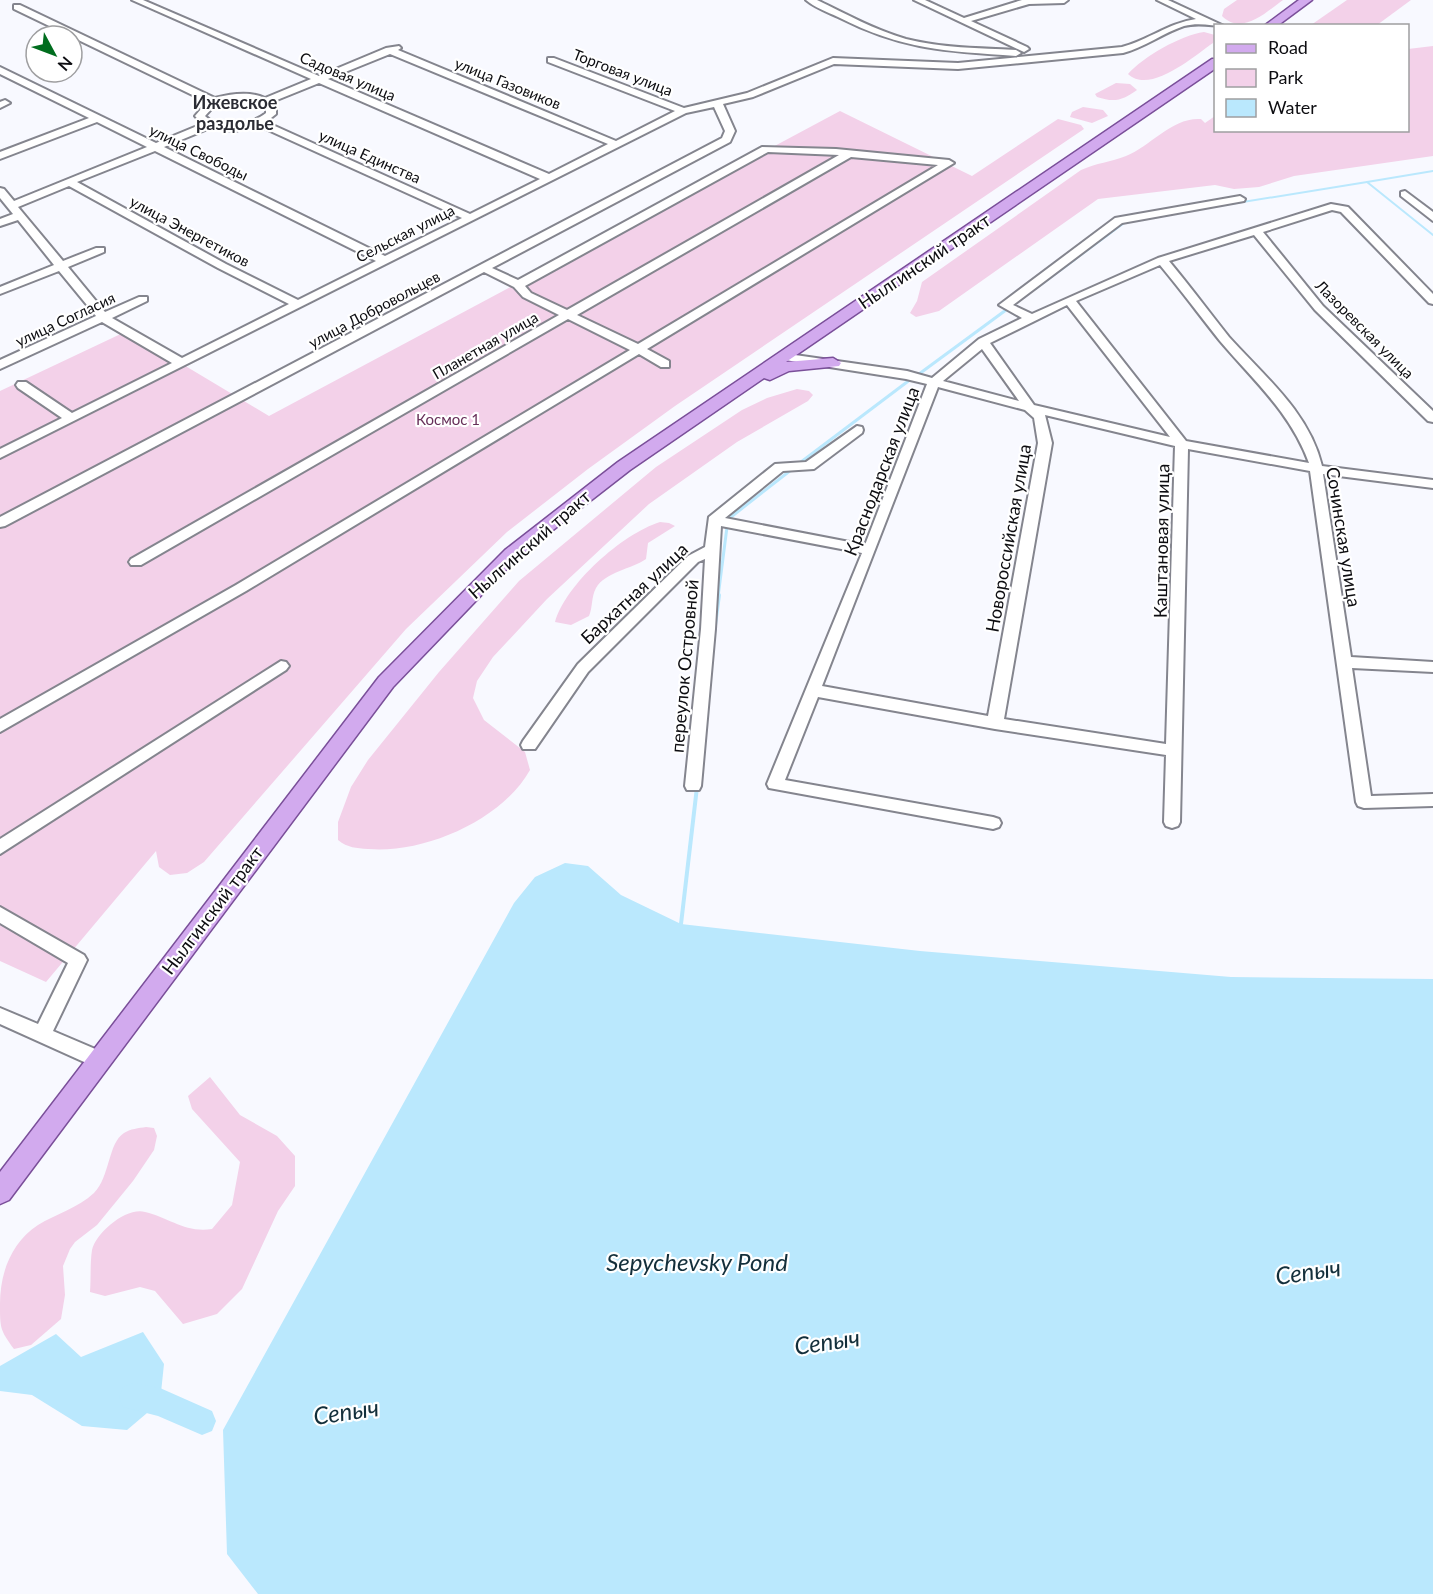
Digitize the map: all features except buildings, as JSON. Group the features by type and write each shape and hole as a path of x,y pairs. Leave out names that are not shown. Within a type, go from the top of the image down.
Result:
{"main road":[{"path":"1272,24 1306,0"},
{"name":"Нылгинский тракт","path":"0,1192 386,682 511,554 640,455 1214,63"},
{"path":"817,334 817,351 833,363"},
{"path":"640,455 666,445 777,371 798,365 833,363"}],"street":[{"name":"Садовая улица","path":"136,0 548,178"},
{"path":"810,0 902,40 923,45 1047,57 1129,49 1181,24 1206,20"},
{"path":"918,0 1034,54"},
{"path":"962,21 1017,1 1064,0"},
{"path":"1161,0 1215,24"},
{"path":"17,8 215,102"},
{"name":"улица Газовиков","path":"318,80 392,49 616,144"},
{"name":"Сельская улица","path":"0,454 683,111 750,95 833,62 958,66 1047,57"},
{"name":"Торговая улица","path":"551,60 683,111"},
{"name":"улица Свободы","path":"0,70 384,260"},
{"path":"266,101 318,80"},
{"path":"0,223 16,210 69,182 209,125 238,127 258,122 271,114 271,105 266,101 248,97 215,102 202,111 200,116 209,125"},
{"name":"улица Добровольцев","path":"0,523 726,140 730,131 717,103"},
{"path":"0,156 98,118"},
{"name":"улица Единства","path":"258,122 469,218"},
{"path":"0,726 241,588 949,163 850,153 766,149 518,285"},
{"name":"Планетная улица","path":"136,562 850,153"},
{"name":"улица Энергетиков","path":"69,182 222,266 298,304"},
{"path":"0,192 103,318 182,363"},
{"path":"1405,194 1433,218"},
{"path":"1031,318 1005,304 1119,220 1240,199"},
{"name":"Краснодарская улица","path":"993,823 775,783 870,550 934,382 983,342 1069,300 1162,260 1331,207 1344,209 1433,301"},
{"name":"Лазоревская улица","path":"1256,230 1319,308 1433,418"},
{"path":"0,291 100,250"},
{"name":"Сочинская улица","path":"1162,260 1225,338 1293,415 1318,469 1318,485 1364,802 1433,800"},
{"path":"482,267 518,285 527,295 665,364"},
{"name":"улица Согласия","path":"0,365 143,299"},
{"name":"Каштановая улица","path":"1069,300 1182,444 1173,822"},
{"name":"Новороссийская улица","path":"983,342 1031,409 1040,417 1045,443 995,723"},
{"path":"785,356 907,375 1031,409 1182,444 1318,469 1433,484"},
{"path":"22,385 71,418"},
{"path":"714,520 780,467 809,466 857,430"},
{"path":"714,520 870,550"},
{"name":"Бархатная улица","path":"529,745 583,668 693,559 713,549 714,520"},
{"name":"переулок Островной","path":"693,786 713,549"},
{"path":"1345,662 1433,667"},
{"path":"0,847 281,666"},
{"path":"813,690 995,723 1174,751"},
{"path":"1,917 78,960 42,1034"},
{"path":"0,1016 100,1060"}],"green space":[{"path":"1237,0 1283,0 1262,16 1238,24 1222,16 1224,9"},
{"path":"1347,0 1411,0 1378,24 1312,24"},
{"path":"1204,32 1214,35 1213,43 1184,64 1160,77 1148,80 1137,79 1128,74 1163,48"},
{"path":"1433,46 1433,156 1294,176 1259,187 1234,189 1215,185 1098,199 939,311 916,317 910,313 917,301 922,282 1081,170 1126,156 1181,123 1201,119 1205,123 1214,117 1214,132 1409,132 1409,49"},
{"path":"1116,83 1130,84 1137,90 1114,100 1097,97 1095,94"},
{"path":"1083,107 1103,110 1108,116 1092,123 1070,117 1072,112"},
{"name":"Космос 1","path":"840,111 972,176 1058,119 1081,125 1084,129 675,406 588,469 507,532 406,629 204,862 187,873 170,875 159,867 156,851 46,982 0,961 0,391 127,331 269,416"},
{"path":"797,389 809,391 813,395 808,401 737,442 649,504 547,599 493,657 477,681 473,698 484,720 525,752 530,770 501,804 460,830 413,846 368,849 345,845 338,840 338,822 351,787 368,760 439,672 519,581 656,467 742,410 767,398"},
{"path":"660,522 675,526 648,543 646,559 612,574 600,583 594,591 589,616 571,625 555,622 571,592 597,562 629,537"},
{"path":"210,1077 240,1115 277,1136 295,1156 295,1186 278,1211 242,1289 217,1314 183,1324 155,1291 140,1287 105,1296 90,1292 91,1255 99,1236 129,1213 145,1212 186,1227 202,1230 212,1229 232,1205 240,1162 192,1109 188,1096"},
{"path":"146,1127 154,1128 157,1136 154,1150 133,1181 97,1225 75,1242 70,1249 63,1266 65,1295 61,1319 31,1345 14,1349 2,1328 0,1304 2,1281 14,1250 38,1225 74,1207 94,1193 103,1178 119,1138 124,1133"}],"water":[{"name":"Sepychevsky Pond","path":"565,863 588,866 621,895 681,924 920,951 1231,977 1433,979 1433,1594 258,1594 227,1554 223,1430 514,903 535,877"},
{"path":"143,1332 164,1364 160,1402 127,1430 82,1426 32,1395 0,1391 0,1366 56,1334 81,1357"}],"waterway":[{"path":"1367,182 1433,171"},
{"path":"1175,213 1367,182"},
{"path":"1367,182 1433,235"},
{"path":"1073,261 1127,221"},
{"path":"1036,288 1075,259"},
{"path":"919,374 1006,310"},
{"path":"801,462 911,379"},
{"path":"731,517 791,470"},
{"path":"718,597 727,527"},
{"path":"714,633 719,595"},
{"path":"681,924 697,787"},
{"name":"Сепыч","path":"133,1397 160,1402 202,1421"}],"district":[{"name":"Ижевское раздолье","path":"235,112"}]}
